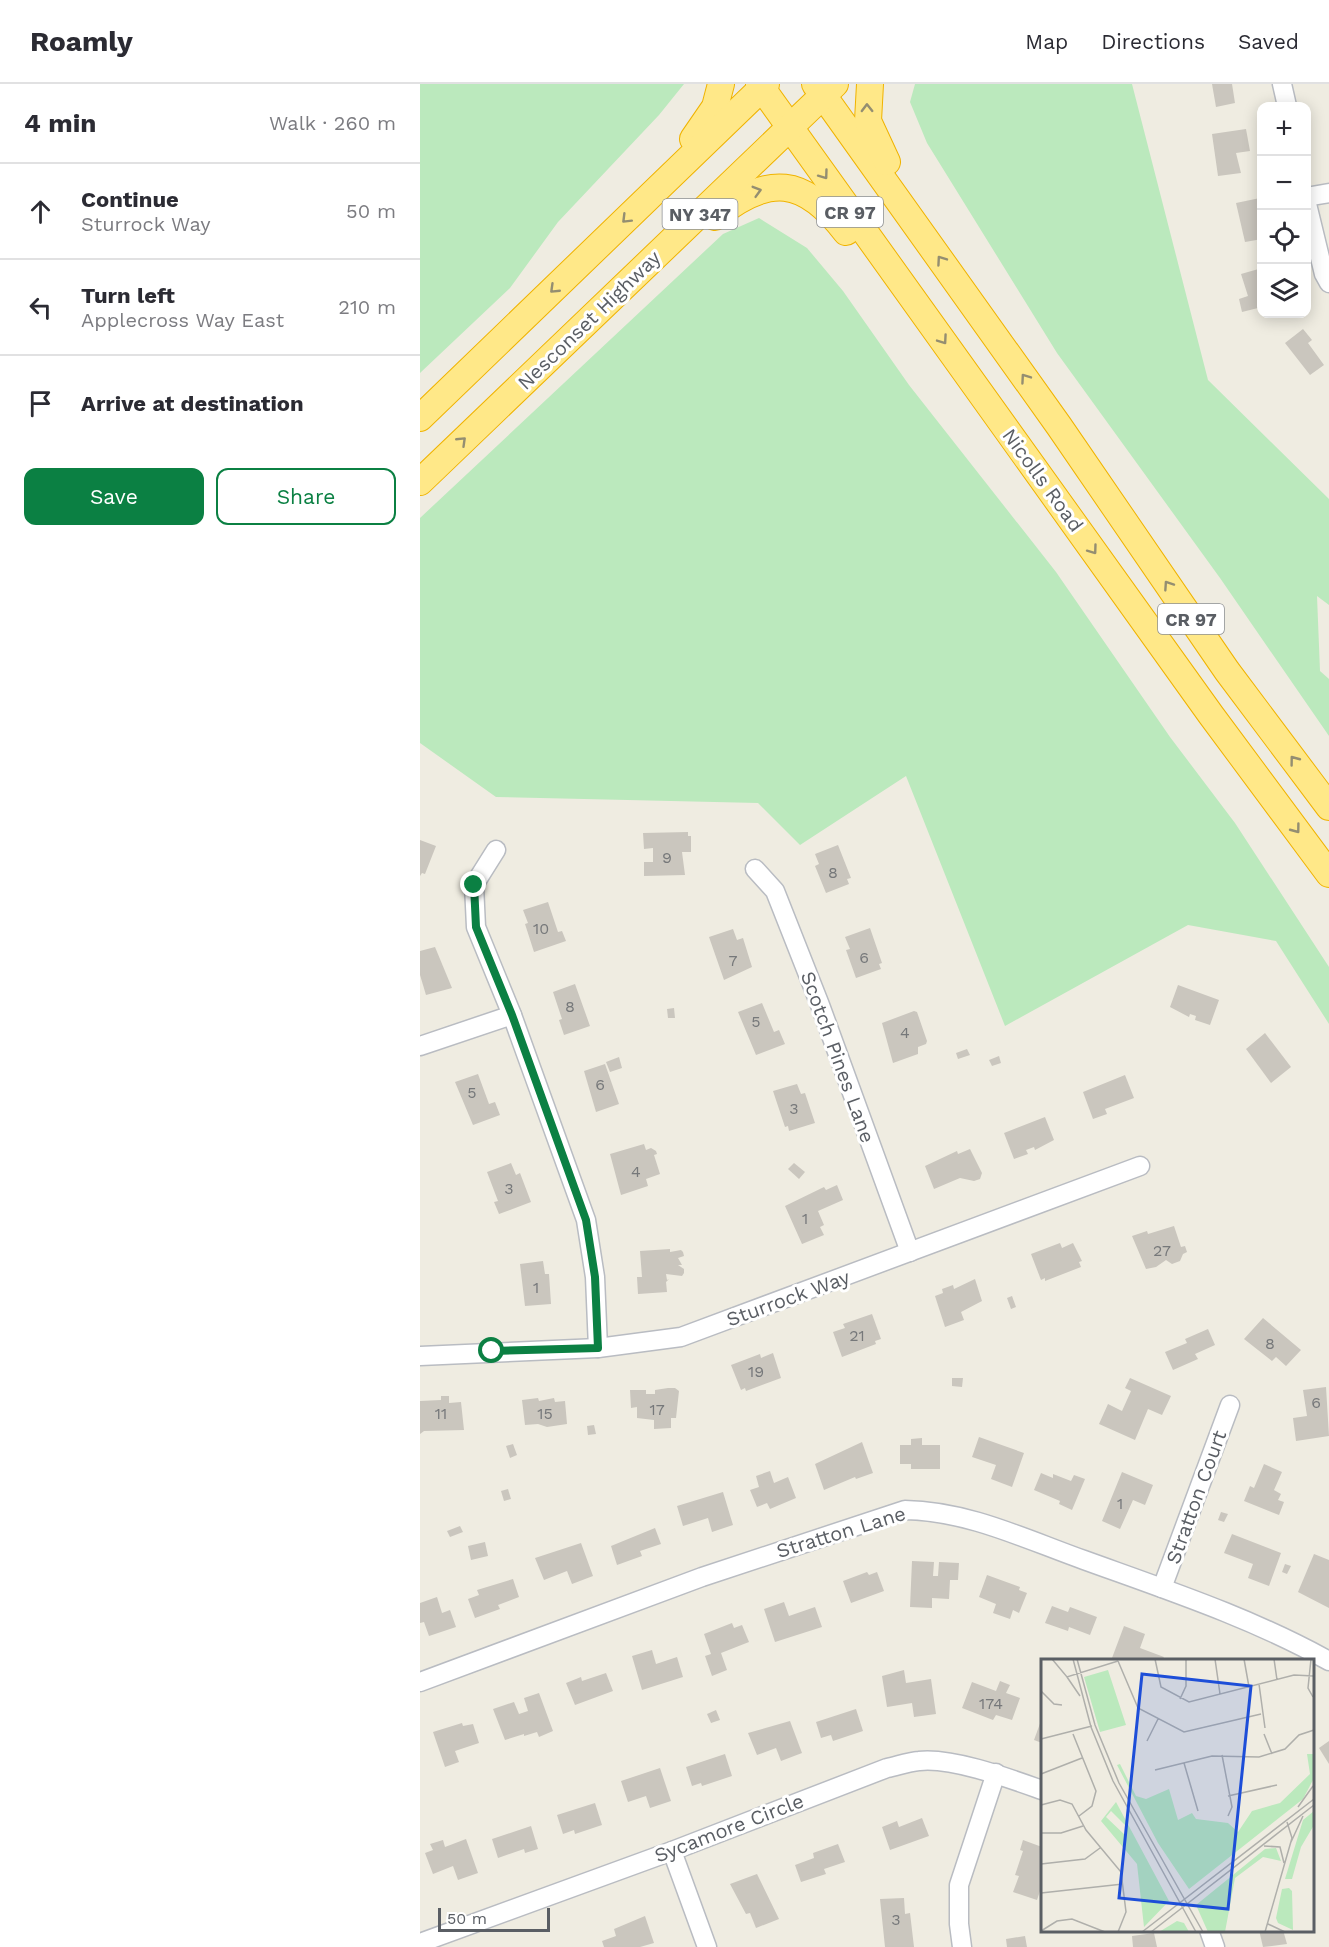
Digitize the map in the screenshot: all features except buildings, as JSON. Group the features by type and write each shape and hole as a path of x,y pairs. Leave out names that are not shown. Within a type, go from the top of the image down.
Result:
{"highway":[{"path":"656,190 711,115 721,84"},
{"path":"870,84 866,105 869,127 925,237"},
{"name":"NY 347","path":"420,418 762,85"},
{"name":"Nicolls Road","path":"762,85 1211,715 1329,874"},
{"name":"CR 97","path":"825,88 925,237 1059,426 1227,671 1329,807"},
{"name":"Nesconset Highway","path":"420,482 790,127 825,88"},
{"path":"609,300 731,204 756,191 780,188 807,194 821,202 852,240 912,296"}],"street":[{"path":"1282,84 1286,102"},
{"path":"1311,198 1329,193"},
{"path":"1309,210 1324,274 1329,284"},
{"path":"496,850 474,885 476,927 512,1015 586,1220 595,1277 598,1348"},
{"name":"Scotch Pines Lane","path":"755,869 775,891 820,1005 910,1252"},
{"path":"420,1046 512,1015"},
{"name":"Sturrock Way","path":"420,1356 598,1348 681,1337 1140,1166"},
{"name":"Stratton Court","path":"1162,1588 1230,1405"},
{"name":"Stratton Lane","path":"420,1682 702,1577 905,1510 936,1511 1001,1528 1275,1633 1329,1661"},
{"name":"Sycamore Circle","path":"420,1943 441,1942 887,1768 921,1760 996,1773 1041,1791"},
{"path":"962,1947 959,1924 959,1885 996,1773"},
{"path":"672,1851 707,1947"},
{"path":"1210,1932 1215,1947"}],"green space":[{"path":"420,84 684,84 659,115 558,222 510,288 420,373"},
{"path":"915,84 1132,84 1208,380 1329,499 1329,605 1317,596 1320,671 1329,679 1329,736 1220,578 1057,353 927,143 910,102"},
{"path":"759,218 807,248 843,291 909,385 1056,572 1170,737 1235,823 1329,967 1329,1024 1276,941 1188,925 1005,1026 906,776 800,845 758,803 496,797 420,743 420,518 723,234"}],"route":[{"path":"474,885 476,927 512,1015 586,1220 595,1277 598,1348 492,1351"}]}
